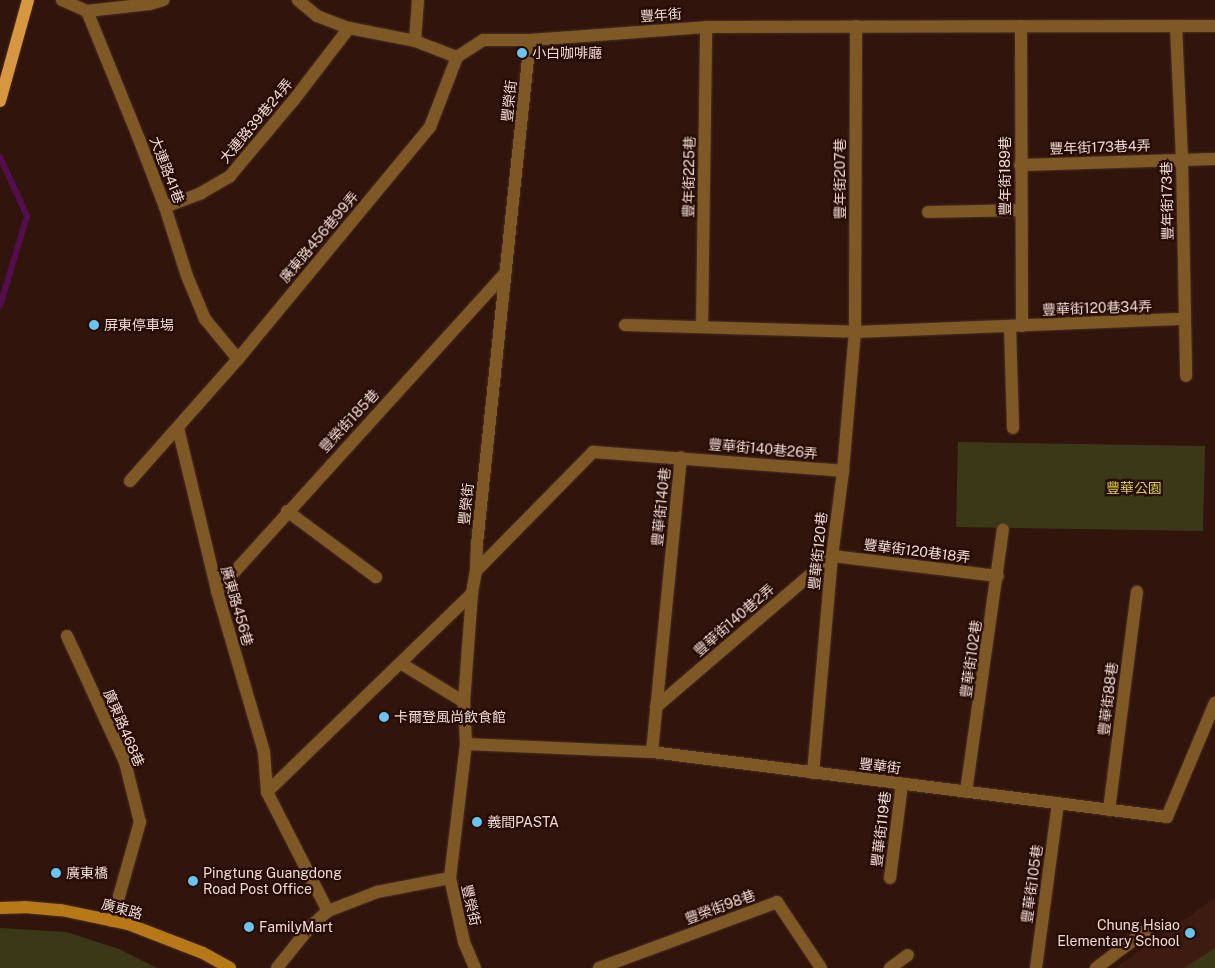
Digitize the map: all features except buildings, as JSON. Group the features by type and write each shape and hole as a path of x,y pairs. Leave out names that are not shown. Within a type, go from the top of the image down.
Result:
{"main road":[{"path":"0,101 28,0"}],"street":[{"path":"62,0 87,10 150,4 163,0"},
{"path":"298,0 316,16 349,28 415,41 457,57 483,40 530,40"},
{"path":"415,41 418,0"},
{"name":"大連路41巷","path":"87,10 165,207 187,276 205,319 238,359"},
{"name":"豐年街207巷","path":"855,332 856,26"},
{"name":"豐年街189巷","path":"1016,326 1020,210 1021,26"},
{"name":"豐年街173巷","path":"1176,26 1182,160 1186,376"},
{"name":"豐年街","path":"530,40 706,27 1215,26"},
{"name":"豐年街225巷","path":"702,327 706,27"},
{"name":"大連路39巷24弄","path":"165,207 201,193 230,176 293,101 349,28"},
{"name":"豐榮街","path":"475,968 464,942 450,878 466,744 464,702 472,593 476,571 477,544 530,40"},
{"name":"廣東路456巷99弄","path":"130,481 238,359 430,126 457,57"},
{"name":"豐年街173巷4弄","path":"1020,165 1215,159"},
{"path":"928,212 1020,210"},
{"name":"豐榮街185巷","path":"216,591 505,273"},
{"name":"豐華街120巷34弄","path":"855,332 1185,319"},
{"path":"625,325 855,332"},
{"path":"1013,428 1016,326"},
{"name":"豐華街120巷","path":"814,773 832,556 843,471 855,332"},
{"name":"廣東路456巷","path":"178,428 216,591 264,752 267,792 328,911"},
{"name":"豐華街140巷","path":"476,571 593,452 680,457 652,752"},
{"name":"豐華街140巷26弄","path":"680,457 843,471"},
{"path":"287,511 376,577"},
{"name":"豐華街102巷","path":"966,792 1003,530"},
{"name":"豐華街140巷2弄","path":"656,707 832,556"},
{"name":"豐華街120巷18弄","path":"832,556 998,576"},
{"name":"豐華街88巷","path":"1109,810 1137,592"},
{"path":"267,792 402,664 472,593"},
{"name":"廣東路468巷","path":"67,636 125,762 140,822 112,921"},
{"path":"402,664 464,702"},
{"name":"豐華街","path":"466,744 652,752 1166,817 1215,703"},
{"name":"豐華街119巷","path":"890,878 902,784"},
{"name":"豐華街105巷","path":"1036,968 1058,803"},
{"path":"277,968 309,928 328,911 377,892 450,878"},
{"name":"豐榮街98巷","path":"598,968 777,902 821,968"},
{"name":"廣東路","path":"0,908 24,907 61,910 128,924 203,953 230,968"},
{"path":"1096,968 1147,930"},
{"path":"890,968 908,955"}],"shaded area":[{"name":"Chung Hsiao Elementary School","path":"1215,898 1215,968 1115,968"}],"green space":[{"name":"豐華公園","path":"958,442 1205,446 1203,531 956,527"},
{"path":"0,928 66,932 119,949 157,968 0,968"},
{"path":"1215,948 1215,968 1184,968"}],"waterway":[{"path":"0,157 27,216 0,306"}],"place":[{"name":"小白咖啡廳","path":"522,53"},
{"name":"屏東停車場","path":"94,325"},
{"name":"卡爾登風尚飲食館","path":"384,717"},
{"name":"義間PASTA","path":"477,822"},
{"name":"廣東橋","path":"56,873"},
{"name":"Pingtung Guangdong Road Post Office","path":"193,881"},
{"name":"FamilyMart","path":"249,927"},
{"name":"Chung Hsiao Elementary School","path":"1190,933"}]}
